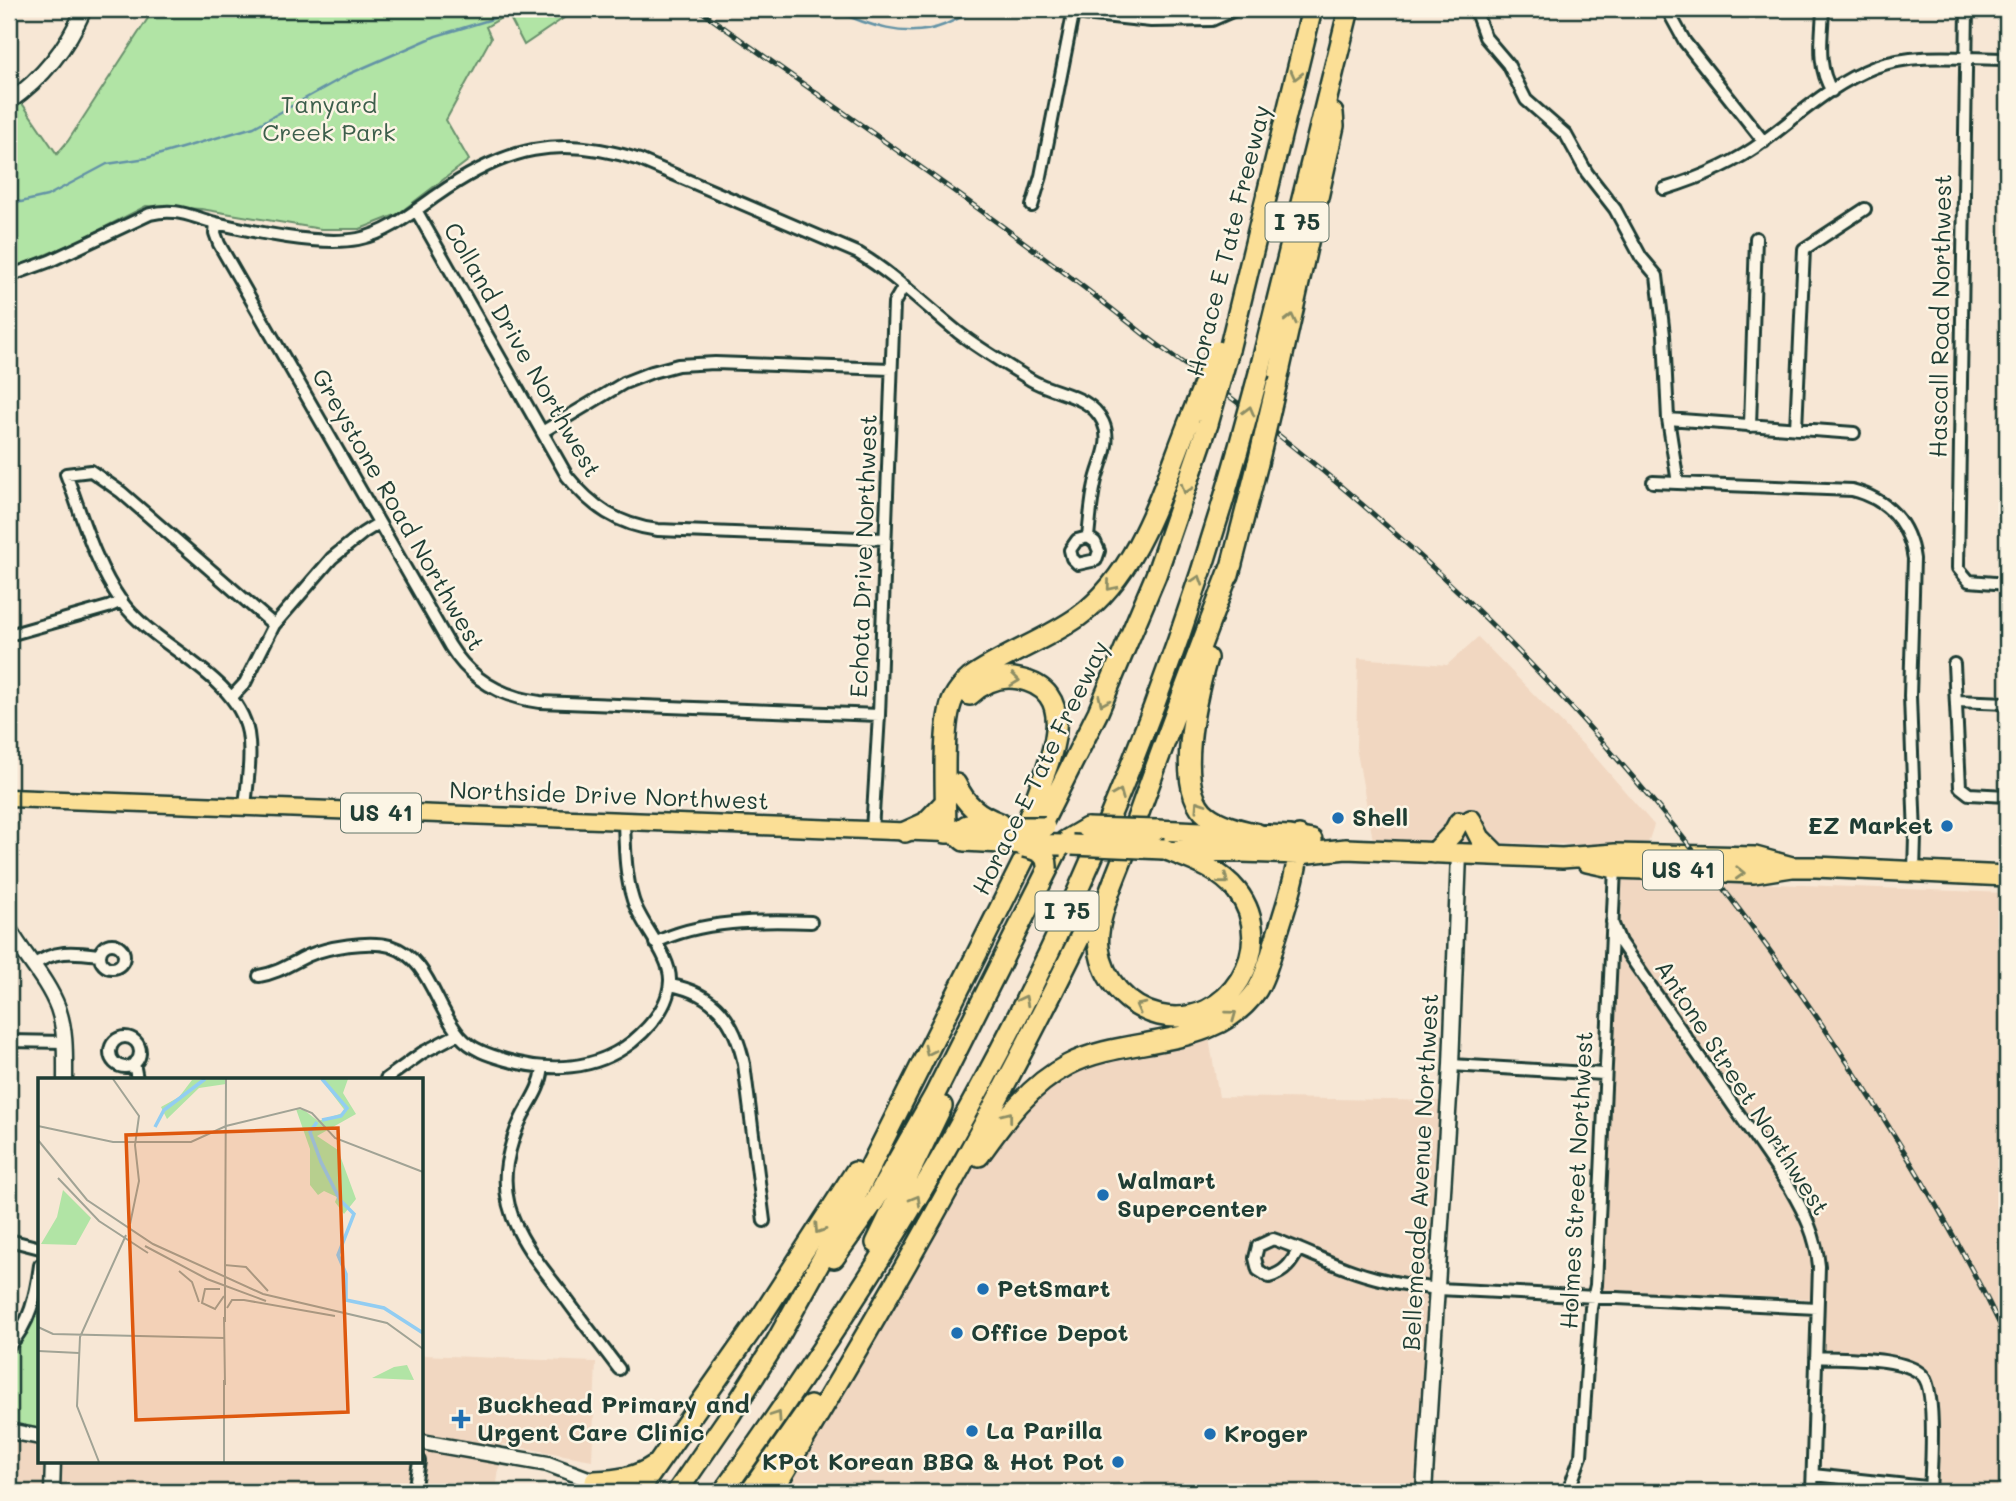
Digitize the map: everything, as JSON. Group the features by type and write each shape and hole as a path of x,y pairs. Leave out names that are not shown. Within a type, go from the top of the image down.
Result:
{"highway":[{"name":"Horace E Tate Freeway","path":"677,1492 776,1342 843,1222 1098,712 1156,575 1200,419 1243,295 1312,9"},
{"name":"I 75","path":"723,1492 774,1421 909,1211 982,1084 1093,856 1174,653 1238,450 1349,9"},
{"path":"1258,835 1234,828 1207,815 1193,797 1189,777 1195,711 1258,463 1334,126 1333,70"},
{"path":"951,833 947,724 953,699 960,688 979,672 1075,619 1107,592 1128,564 1200,419"},
{"path":"1164,849 1208,867 1225,878 1241,898 1252,920 1252,955 1237,986 1224,999 1193,1014 1161,1016 1127,1000 1111,982 1101,960 1098,947 1100,923 1232,564"},
{"path":"905,832 925,823 951,792 959,725 965,703 971,694 988,682 1006,678 1024,680 1040,688 1056,713 1058,727 1051,760 948,1012"},
{"path":"951,792 1000,832 1041,852 1047,860 1047,868"},
{"path":"1434,853 1465,821 1497,855"},
{"path":"927,1232 1033,1033 1135,822"},
{"path":"1045,827 1066,849"},
{"name":"Northside Drive Northwest","path":"951,833 964,841 1000,832 1045,827 1156,830 1258,835 1299,845"},
{"path":"826,1340 900,1197 937,1104 1047,868 1087,828"},
{"name":"Northside Drive Northwest","path":"1000,832 1066,849 1299,845 1562,858 1615,867 1754,873 1792,867 2007,876"},
{"path":"772,1492 927,1232 1013,1110 1043,1081 1070,1064 1097,1053 1210,1028 1229,1018 1246,1004 1258,988 1266,970 1297,869 1299,845"},
{"path":"776,1342 874,1202 937,1104 1066,849"},
{"name":"Northside Drive Northwest","path":"1562,858 1615,853 1755,857 1792,867"},
{"path":"638,1492 762,1314 910,1090"},
{"path":"750,1492 906,1266"},
{"path":"599,1487 636,1476 664,1458"}],"main road":[{"name":"Northside Drive Northwest","path":"9,798 951,833"}],"street":[{"path":"11,97 53,62 65,46 84,9"},
{"path":"1032,206 1041,176 1074,11 1151,21 1212,20 1237,9"},
{"path":"1475,9 1485,37 1508,64 1525,100 1566,135 1587,173 1615,209 1641,257 1657,276 1664,335 1668,419 1678,483"},
{"path":"1667,9 1685,42 1764,142"},
{"path":"1823,9 1821,65 1824,78 1832,91"},
{"name":"Hascall Road Northwest","path":"1967,9 1958,568 1969,581 2007,584"},
{"path":"1664,189 1715,171 1764,142 1801,111 1863,72 1890,63 1916,59 2007,59"},
{"path":"9,275 50,261 163,210 179,211 216,223 311,240 338,242 379,232 467,174 504,157 551,147 598,149 640,160 842,245 873,262 977,346 1037,384 1084,401 1098,414 1105,429 1107,445 1095,485 1088,537"},
{"path":"1796,429 1804,249 1865,209"},
{"name":"Colland Drive Northwest","path":"416,210 567,476 582,495 604,512 631,525 658,530 885,539"},
{"name":"Greystone Road Northwest","path":"216,223 215,233 219,244 379,523 457,657 478,679 507,695 540,702 879,715"},
{"path":"1751,426 1756,238"},
{"name":"Echota Drive Northwest","path":"872,831 879,715 894,303 904,286"},
{"path":"542,432 624,383 678,365 715,363 891,369"},
{"path":"1668,419 1854,433"},
{"path":"245,807 248,735 243,715 232,697 219,684 148,629 122,601 106,575 66,474 91,471 121,492 274,625"},
{"path":"1653,482 1852,490 1880,500 1901,521 1910,539 1914,559 1910,696 1914,872"},
{"path":"232,697 245,683 274,625 332,558 379,523"},
{"path":"9,635 122,601"},
{"path":"1954,664 1960,787 1969,794 2007,796"},
{"path":"1956,701 2007,703"},
{"path":"259,976 283,970 307,956 323,951 368,944 390,946 408,955 420,967 458,1034 470,1045 485,1054 543,1068 584,1065 627,1046 655,1019 670,985 667,965 639,914 629,887 624,822"},
{"name":"Bellemeade Avenue Northwest","path":"1424,1492 1451,1065 1460,853"},
{"name":"Holmes Street Northwest","path":"1568,1492 1581,1456 1594,1297 1615,867"},
{"path":"655,943 675,934 734,923 767,920 811,922"},
{"name":"Antone Street Northwest","path":"1612,922 1620,942 1806,1215 1813,1232 1817,1251 1817,1308 1812,1492"},
{"path":"9,929 58,1008 65,1042 65,1078"},
{"path":"33,966 45,956 54,954 100,955"},
{"path":"670,985 692,990 710,1000 725,1017 738,1040 744,1064 764,1221"},
{"path":"387,1078 422,1053 458,1034"},
{"path":"9,1041 65,1042"},
{"path":"134,1063 136,1078"},
{"path":"1451,1065 1604,1074"},
{"path":"543,1068 539,1087 511,1144 505,1192 509,1208 526,1246 619,1369"},
{"path":"9,1240 38,1247"},
{"path":"1299,1249 1369,1276 1403,1285 1438,1289 1817,1308"},
{"path":"9,1346 31,1311 38,1275"},
{"path":"1816,1357 1897,1363 1924,1376 1931,1392 1931,1491"},
{"path":"9,1431 38,1437"},
{"path":"424,1444 548,1464 599,1487 622,1492"},
{"path":"52,1492 53,1462"},
{"path":"414,1492 419,1462"},
{"path":"1813,1475 1926,1487 1931,1491"}],"shaded area":[{"path":"1478,637 1596,758 1654,825 1647,846 1373,840 1356,747 1358,658 1447,665"},
{"path":"1620,878 2007,893 2007,1492 1933,1492 1925,1485 1927,1396 1913,1364 1874,1360 1821,1349 1820,1299 1602,1290"},
{"path":"1207,1026 1219,1097 1445,1101 1421,1492 783,1492 979,1159 1072,1060"},
{"path":"424,1355 596,1362 592,1460 502,1444 496,1492 9,1492 9,1433 38,1435 38,1462 424,1462"}],"green space":[{"name":"Tanyard Creek Park","path":"154,9 577,9 524,45 508,14 486,27 491,38 446,120 469,160 398,214 360,229 321,229 201,209 146,206 78,241 9,270 9,78 17,96 57,154"},
{"path":"38,1271 38,1437 9,1431 9,1346 16,1339"}],"waterway":[{"path":"9,199 21,202 47,196 107,164 147,158 254,127 349,74 436,36 489,20 514,9"},
{"path":"832,9 873,25 901,31 930,29 980,9"}],"railway":[{"path":"698,9 974,206 1243,407 1371,512 1497,629 1548,682 1645,792 1781,966 1902,1148 1957,1242 2007,1339"}],"place":[{"name":"Shell","path":"1338,818"},
{"name":"EZ Market","path":"1947,826"},
{"name":"Walmart Supercenter","path":"1103,1195"},
{"name":"PetSmart","path":"983,1289"},
{"name":"Office Depot","path":"957,1333"},
{"name":"Buckhead Primary and Urgent Care Clinic","path":"461,1419"},
{"name":"La Parilla","path":"972,1431"},
{"name":"Kroger","path":"1210,1434"},
{"name":"KPot Korean BBQ & Hot Pot","path":"1118,1462"}]}
